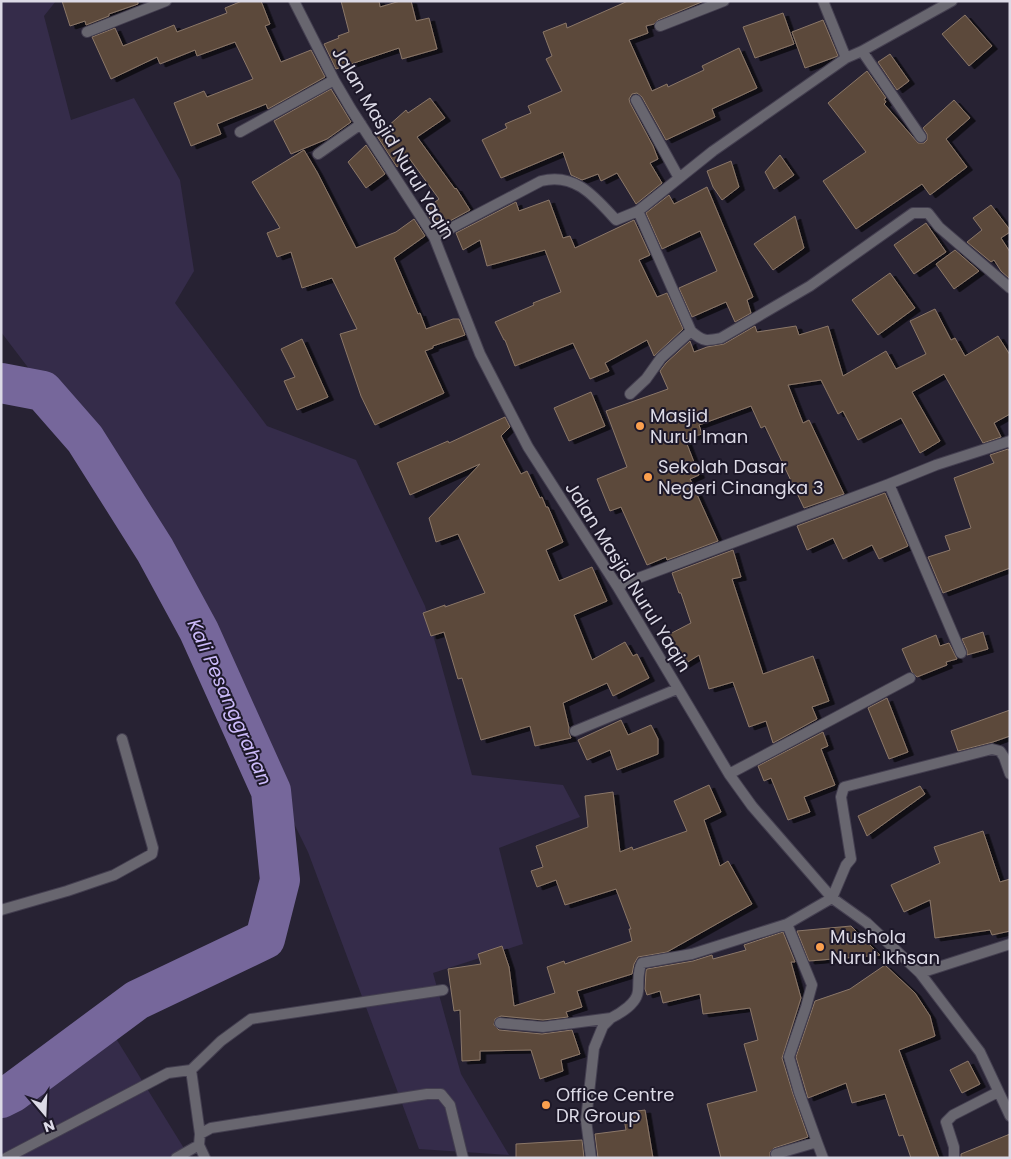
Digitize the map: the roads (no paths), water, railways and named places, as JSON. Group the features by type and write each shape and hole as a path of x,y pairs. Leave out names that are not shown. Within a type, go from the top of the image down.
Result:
{"street":[{"path":"88,32 166,1"},
{"name":"Jalan Masjid Nurul Yaqin","path":"294,1 334,80 434,237 480,354 528,447 617,586 729,774 752,806 832,898 867,923 920,973 980,1052 1010,1116"},
{"path":"660,26 724,1"},
{"path":"823,1 846,58"},
{"path":"434,237 541,181 553,178 575,184 591,192 616,220 638,211 713,151 846,58 952,1"},
{"path":"862,51 921,136"},
{"path":"240,132 334,80"},
{"path":"636,100 679,178"},
{"path":"318,154 361,124"},
{"path":"638,211 691,331 699,338 707,341 721,338 810,286 913,213 928,213 940,227 1010,288"},
{"path":"630,394 646,379 661,358 691,331"},
{"path":"617,586 936,465 1010,441"},
{"path":"889,484 961,653"},
{"path":"729,774 910,678"},
{"path":"575,731 677,689"},
{"path":"1,910 114,875 152,854 153,848 122,740"},
{"path":"500,1023 543,1027 611,1018 618,1015 635,999 638,992 637,979 642,963 692,954 787,924 832,898 846,865 851,859 841,797 844,786 992,749 1000,751 1010,774"},
{"path":"787,924 812,985 789,1057 823,1158"},
{"path":"920,973 1010,944"},
{"path":"6,1158 168,1073 191,1070 221,1041 252,1019 443,990"},
{"path":"591,1158 586,1120 594,1048 603,1026 611,1018"},
{"path":"191,1070 200,1134 199,1145 204,1158"},
{"path":"954,1158 954,1147 946,1122 953,1115 998,1092"},
{"path":"200,1134 212,1128 427,1094 441,1094 450,1105 463,1158"},
{"path":"776,1154 817,1142"},
{"path":"176,1158 199,1145"}],"waterway":[{"name":"Kali Pesanggrahan","path":"1,383 43,391 85,439 155,550 199,631 271,791 280,880 265,939 137,1000 13,1092 1,1098"}],"place":[{"name":"Masjid Nurul Iman","path":"640,426"},
{"name":"Sekolah Dasar Negeri Cinangka 3","path":"648,477"},
{"name":"Mushola Nurul Ikhsan","path":"820,947"},
{"name":"Office Centre DR Group","path":"546,1105"}]}
